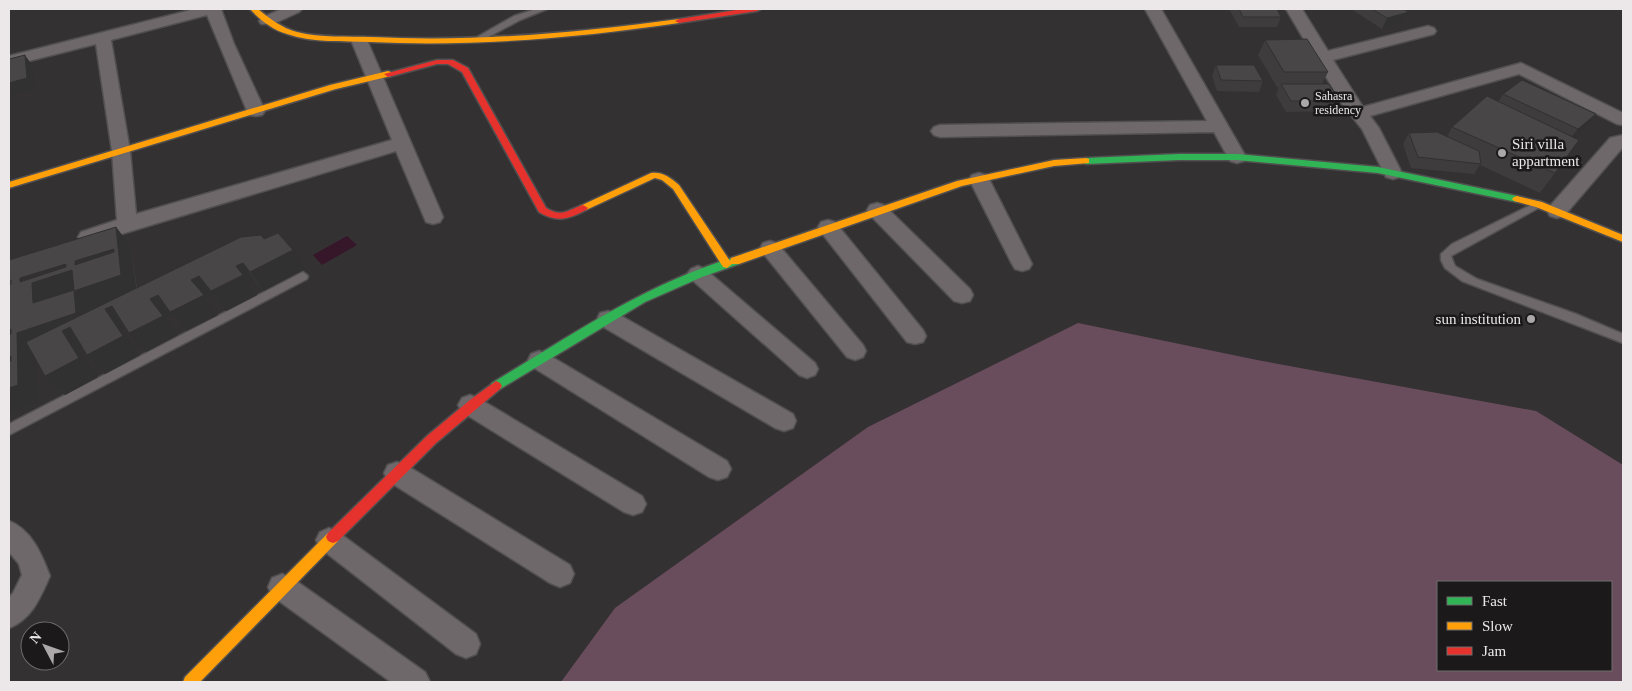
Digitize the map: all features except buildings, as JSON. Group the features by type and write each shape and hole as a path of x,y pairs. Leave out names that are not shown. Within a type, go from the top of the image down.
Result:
{"street":[{"path":"9,61 213,9 226,44 256,111"},
{"path":"254,9 267,22 286,32 359,40 476,40 581,34 757,9"},
{"path":"267,22 294,9"},
{"path":"1153,9 1237,157"},
{"path":"1294,9 1359,114 1370,128 1393,173"},
{"path":"1324,57 1428,31"},
{"path":"103,38 121,151 127,224"},
{"path":"359,40 433,217"},
{"path":"9,185 333,87 437,62 450,62 459,65 465,70 542,210 551,216 562,218 585,209 642,179 654,175 665,178 676,187 727,264"},
{"path":"1359,114 1521,68 1623,120"},
{"path":"940,131 1220,126"},
{"path":"1557,211 1616,142 1623,140"},
{"path":"72,242 403,143"},
{"path":"204,678 282,587 397,473 470,405 500,383 641,299 698,274 828,227 960,183 1054,163 1179,157 1237,157 1393,173 1539,204 1623,239"},
{"path":"978,179 1022,264"},
{"path":"878,210 962,295"},
{"path":"828,227 915,336"},
{"path":"770,248 854,351"},
{"path":"698,274 807,369"},
{"path":"608,318 784,422"},
{"path":"539,360 718,469"},
{"path":"470,405 633,504"},
{"path":"397,473 560,574"},
{"path":"9,533 30,558 36,576 22,602 9,615"},
{"path":"330,540 466,644"},
{"path":"282,587 415,682"}],"lane":[{"path":"476,40 517,18 543,9"},
{"path":"1539,204 1456,247 1446,254 1447,264 1458,274 1580,319 1623,339"},
{"path":"9,430 303,276"}],"shaded area":[{"path":"347,236 357,245 322,265 313,255"},
{"path":"1078,323 1257,360 1536,411 1623,465 1623,682 561,682 615,608 868,427"}],"traffic: fast":[{"path":"1086,161 1179,157 1237,157 1378,170 1517,199"},
{"path":"496,386 641,299 698,274 735,261"}],"traffic: slow":[{"path":"254,9 283,30 304,36 397,41 519,39 599,32 679,21"},
{"path":"9,185 333,87 388,74"},
{"path":"735,261 960,183 1054,163 1086,161"},
{"path":"583,208 654,175 665,178 676,187 727,264"},
{"path":"1517,199 1539,204 1623,239"},
{"path":"190,682 333,537"}],"traffic: jam":[{"path":"679,21 757,9"},
{"path":"388,74 437,62 450,62 465,70 542,210 548,214 563,217 583,208"},
{"path":"333,537 432,439 496,386"}],"place":[{"name":"Sahasra residency","path":"1305,103"},
{"name":"Siri villa appartment","path":"1502,153"},
{"name":"sun institution","path":"1531,319"}]}
